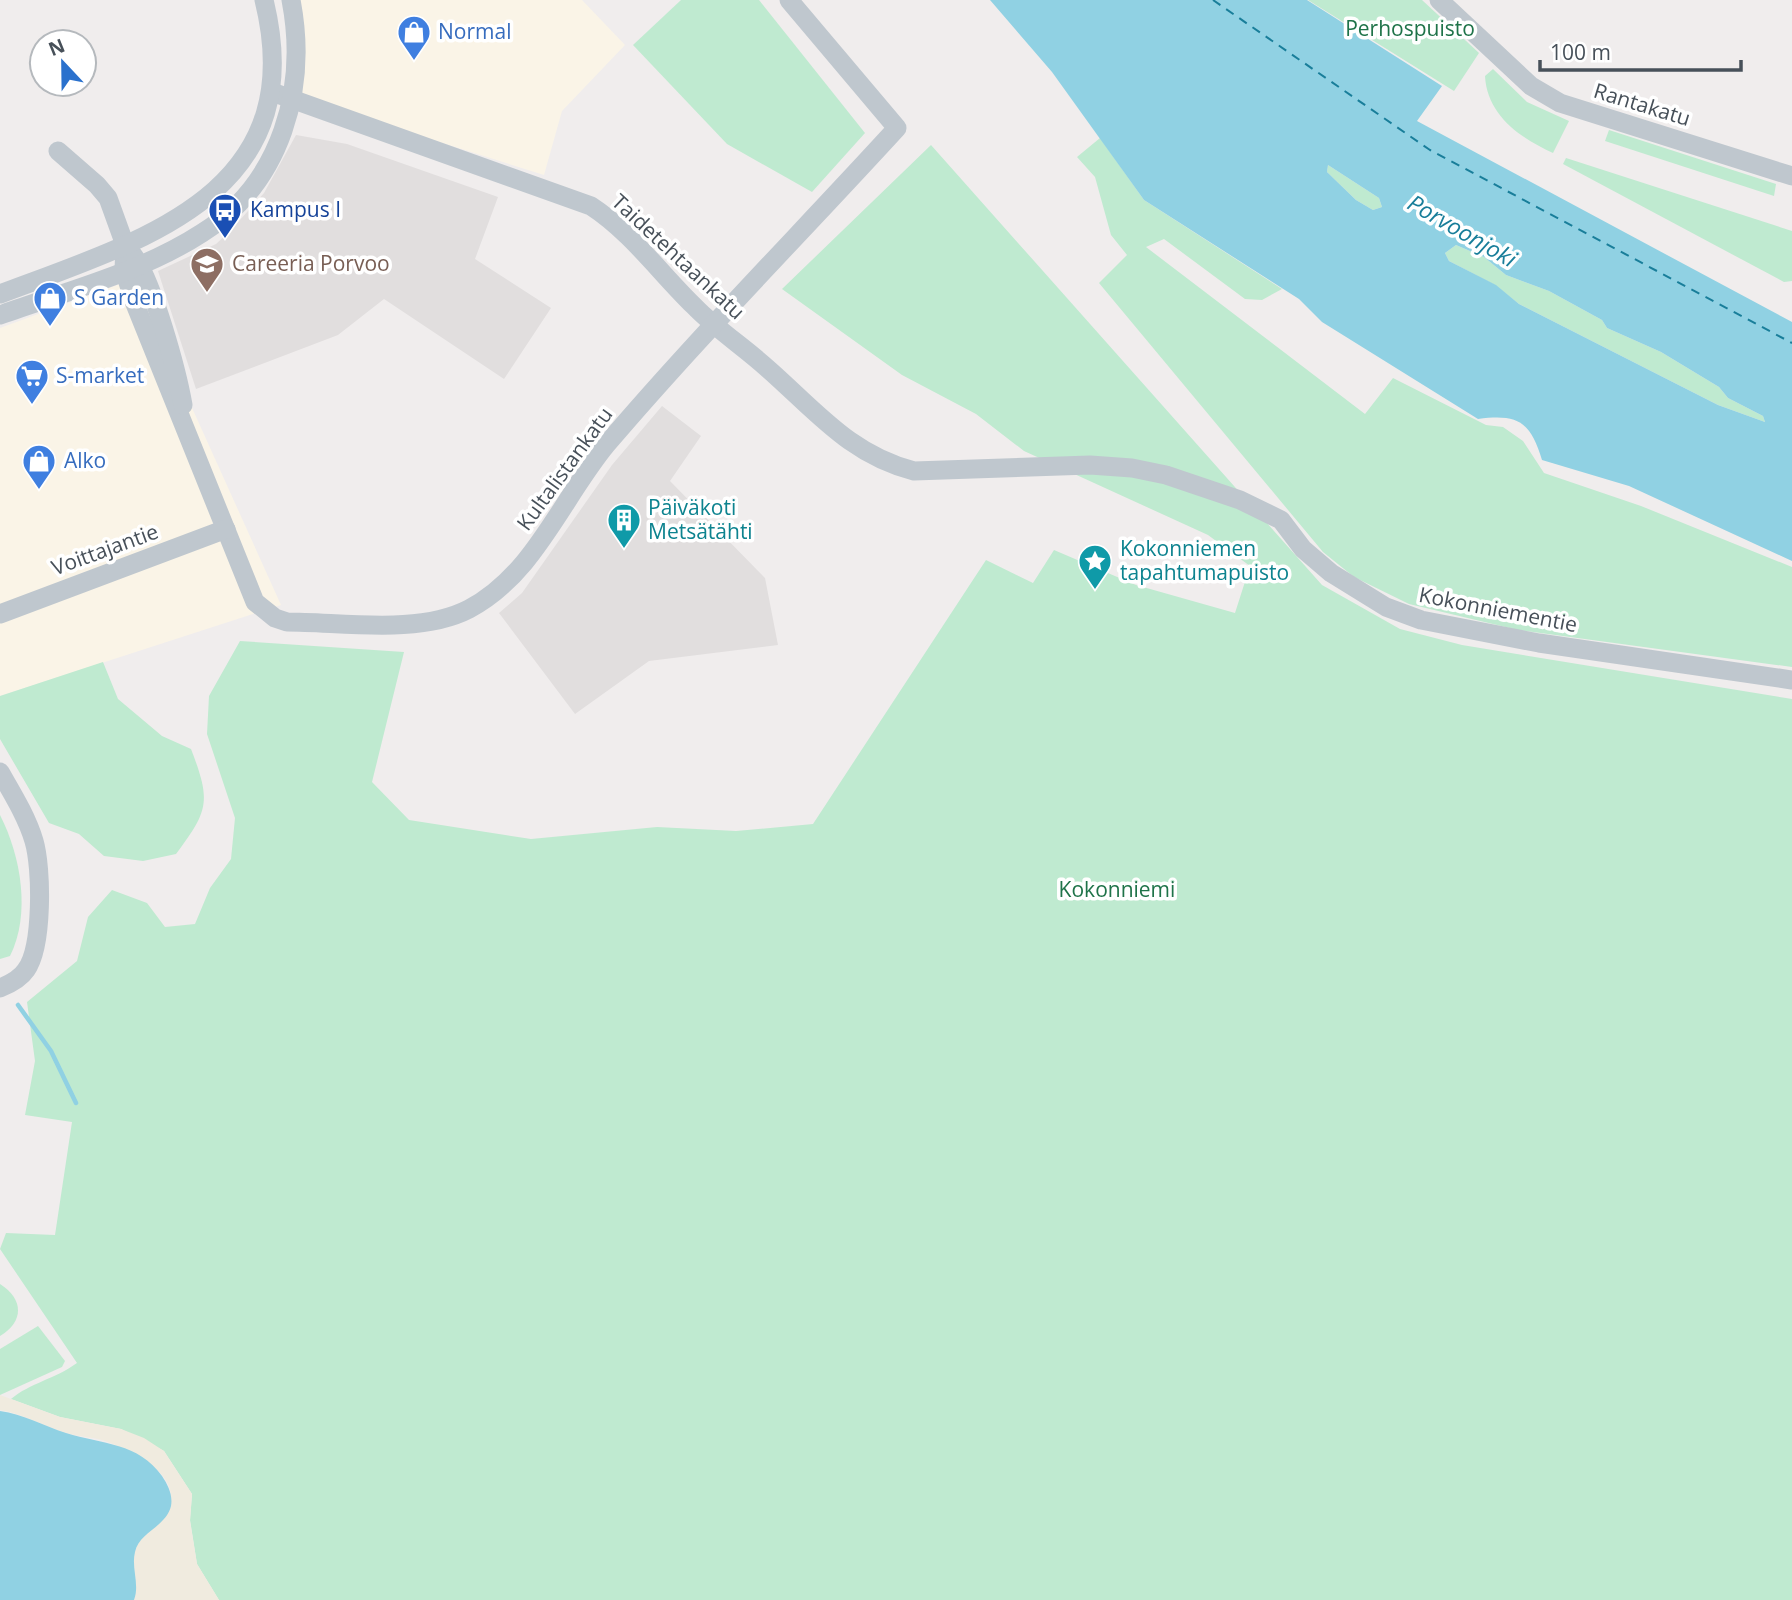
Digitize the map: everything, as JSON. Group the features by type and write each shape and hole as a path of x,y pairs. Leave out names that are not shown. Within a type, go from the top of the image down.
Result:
{"street":[{"path":"0,294 125,245 188,214 217,191 250,145 272,92 273,37 264,0"},
{"path":"0,315 131,267 204,233 230,211 255,184 286,129 293,99 298,66 297,32 291,0"},
{"name":"Kultalistankatu","path":"131,267 165,384 188,434 255,602 275,618 287,622 427,624 451,617 489,597 508,581 605,447 712,323 897,128 789,0"},
{"name":"Rantakatu","path":"1439,0 1531,86 1560,103 1792,176"},
{"name":"Taidetehtaankatu","path":"272,92 591,206 611,219 712,323 863,452"},
{"path":"58,151 108,198 131,267"},
{"name":"Kokonniementie","path":"863,452 886,464 914,471 1090,465 1132,468 1166,475 1240,500 1281,520 1303,549 1331,573 1387,607 1421,620 1552,645 1792,680"},
{"name":"Voittajantie","path":"0,614 226,529"},
{"path":"0,772 33,839 38,912 36,949 27,969 13,983 0,988"}],"shaded area":[{"path":"299,0 582,0 625,45 562,111 544,175 300,98"},
{"path":"296,135 347,144 498,197 475,259 551,308 504,379 384,299 338,335 196,389 158,271 216,244 230,231 264,193"},
{"path":"150,273 179,379 281,605 0,696 0,328"},
{"path":"662,406 701,436 670,481 765,578 778,645 649,661 575,714 499,613 522,593 612,465"}],"green space":[{"path":"681,0 759,0 865,133 812,192 727,144 633,45"},
{"name":"Perhospuisto","path":"1308,0 1422,0 1479,53 1454,91"},
{"path":"1493,69 1527,102 1569,121 1553,153 1529,140 1507,124 1499,114 1487,90 1485,76"},
{"path":"1609,130 1776,184 1774,196 1605,141"},
{"path":"1100,138 1144,200 1282,289 1262,300 1245,299 1164,239 1146,247 1365,414 1393,378 1486,425 1503,427 1523,441 1544,473 1641,506 1792,567 1792,667 1518,630 1409,604 1354,577 1323,552 1099,283 1127,255 1111,235 1095,177 1077,157"},
{"name":"Kokonniemi","path":"931,145 1322,585 1400,629 1462,645 1792,699 1792,1600 219,1600 197,1564 190,1520 192,1494 164,1451 121,1429 60,1417 11,1399 77,1363 0,1249 6,1233 55,1235 72,1122 25,1115 35,1061 27,1002 77,961 88,917 112,890 147,903 165,927 195,924 210,888 231,859 235,818 207,734 209,696 240,641 404,652 372,782 409,820 531,839 657,827 736,831 813,824 986,560 1033,583 1054,550 1136,585 1235,613 1250,566 1208,535 1024,451 976,414 902,375 782,289"},
{"path":"1566,158 1792,231 1792,281 1784,282 1563,164"},
{"path":"1328,165 1379,198 1382,207 1373,210 1356,200 1327,172"},
{"path":"1456,245 1484,257 1506,275 1549,291 1602,320 1607,328 1661,352 1719,387 1728,398 1763,416 1765,422 1718,405 1519,304 1495,285 1449,261 1445,253"},
{"path":"103,662 118,699 162,736 191,749 202,781 203,804 201,815 176,854 143,861 104,856 79,834 49,823 0,739 0,696"},
{"path":"0,815 18,867 22,904 16,940 10,956 0,959"},
{"path":"0,1284 13,1296 18,1310 13,1324 0,1336"},
{"path":"38,1326 65,1361 62,1367 0,1395 0,1349"}],"sand":[{"path":"0,1395 60,1417 121,1429 144,1438 164,1451 192,1494 190,1521 197,1564 219,1600 134,1600 135,1552 143,1538 167,1514 171,1495 169,1485 156,1469 127,1450 98,1439 66,1433 0,1410"}],"water":[{"name":"Porvoonjoki","path":"990,0 1307,0 1442,86 1417,121 1792,322 1792,561 1629,486 1542,460 1533,436 1520,423 1503,418 1478,419 1322,322 1299,299 1144,200 1052,72","holes":["1328,165 1379,198 1382,207 1373,210 1356,200 1327,172","1456,245 1484,257 1506,275 1549,291 1602,320 1607,328 1661,352 1719,387 1728,398 1763,416 1765,422 1718,405 1519,304 1496,285 1449,261 1445,253"]},
{"path":"0,1411 25,1417 66,1433 119,1446 142,1457 162,1476 169,1490 171,1506 164,1519 137,1545 134,1558 134,1600 0,1600"}],"waterway":[{"path":"18,1005 51,1051 76,1103"}],"ferry route":[{"path":"1213,0 1430,150 1792,343"}],"place":[{"name":"Normal","path":"414,62"},
{"name":"Kampus I","path":"225,240"},
{"name":"Careeria Porvoo","path":"207,294"},
{"name":"S Garden","path":"50,328"},
{"name":"S-market","path":"32,406"},
{"name":"Alko","path":"39,491"},
{"name":"Päiväkoti Metsätähti","path":"624,550"},
{"name":"Kokonniemen tapahtumapuisto","path":"1095,591"}]}
